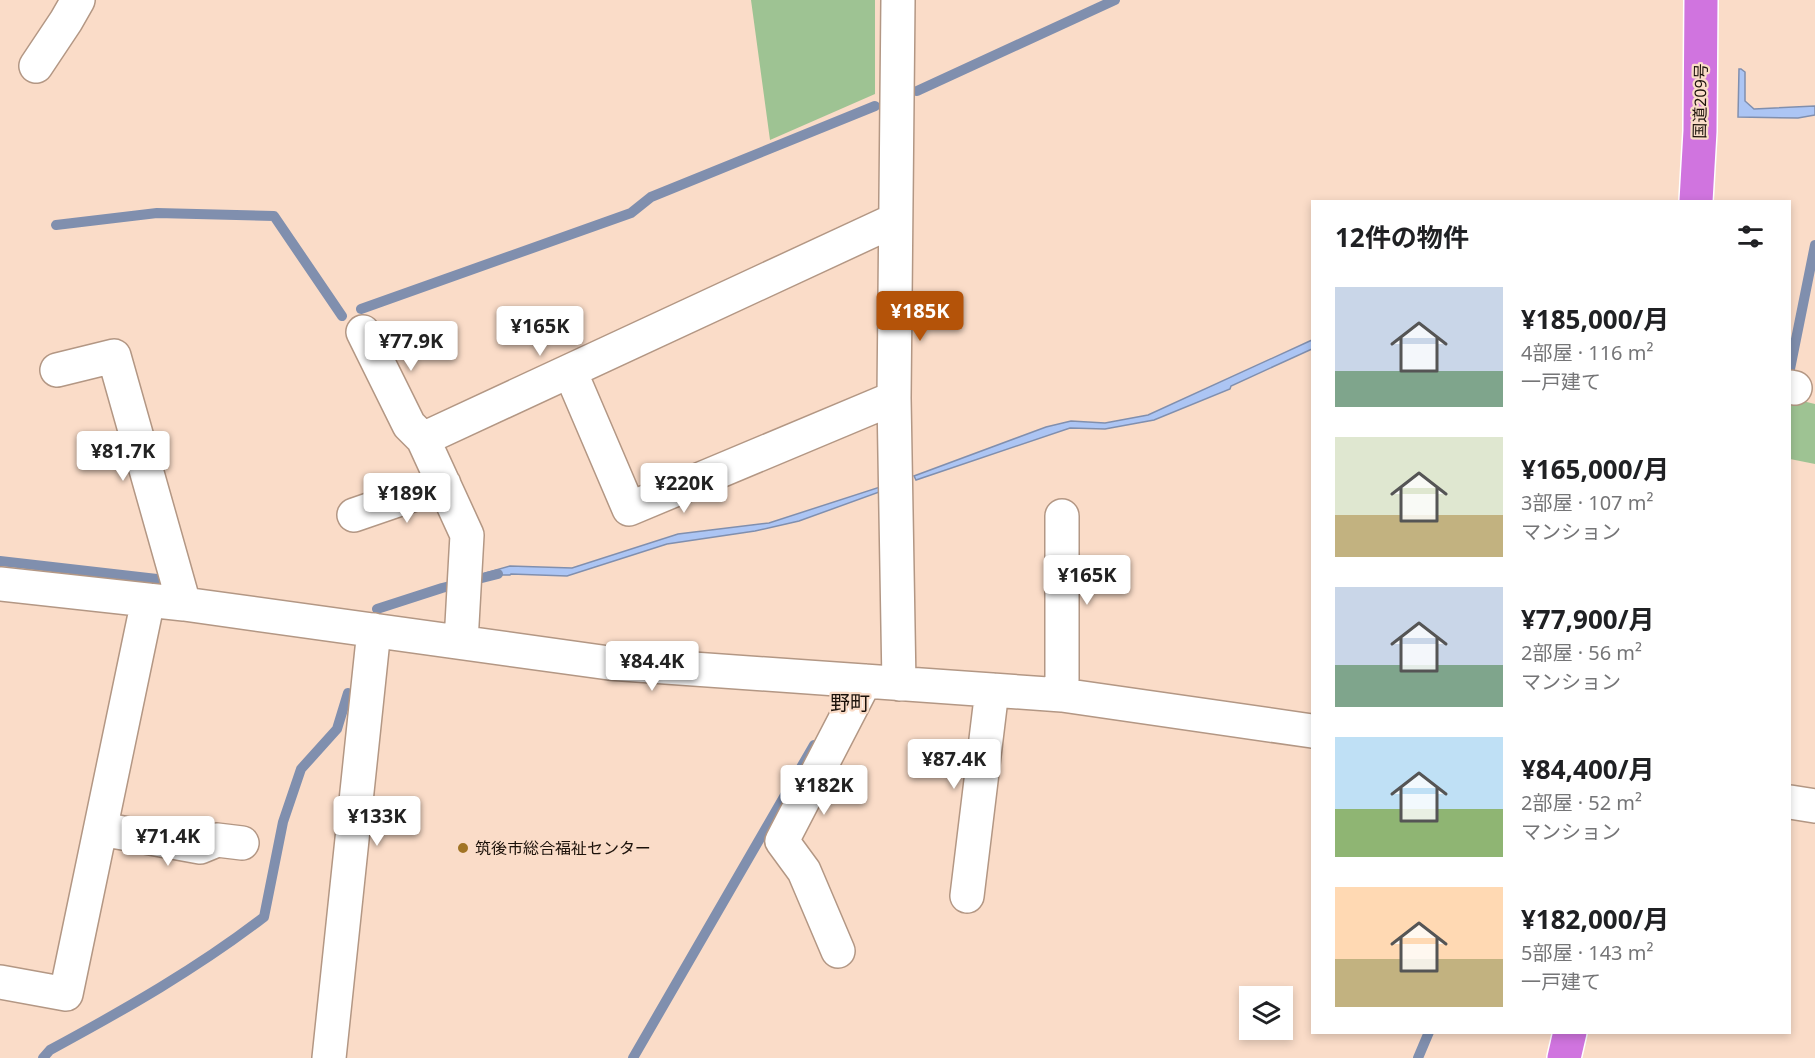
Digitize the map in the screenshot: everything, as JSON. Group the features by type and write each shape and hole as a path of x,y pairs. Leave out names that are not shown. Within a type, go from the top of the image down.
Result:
{"highway":[{"name":"国道209号","path":"1696,200 1700,131 1701,0"},
{"path":"1564,1058 1570,1034"}],"street":[{"path":"36,66 78,0"},
{"path":"898,0 894,398 899,684"},
{"path":"423,439 895,220"},
{"path":"363,332 409,425 423,439 467,535 461,642"},
{"path":"57,370 114,356 184,604"},
{"path":"570,371 629,509 894,398"},
{"path":"354,515 444,484"},
{"path":"1062,516 1062,695"},
{"path":"0,584 184,604 609,663 1062,695 1311,731"},
{"path":"0,982 66,994 148,600"},
{"path":"329,1058 374,630"},
{"path":"838,951 804,871 782,841 865,681"},
{"path":"967,896 992,690"},
{"path":"1791,802 1815,806"},
{"path":"101,829 200,847 217,840 242,843"}],"green space":[{"path":"751,0 875,0 875,94 770,140"},
{"path":"1791,398 1815,404 1815,464 1791,459"}],"water":[{"path":"1739,69 1745,72 1745,101 1754,109 1815,106 1815,115 1798,118 1738,117"},
{"path":"1311,340 1311,349 1231,386 1230,389 1154,420 1105,429 1070,428 916,480 914,476 1046,427 1071,421 1105,423 1148,415"},
{"path":"883,486 882,491 799,521 755,531 667,544 567,576 511,574 500,575 489,580 484,577 485,573 510,566 572,568 678,534 769,523"}],"waterway":[{"path":"917,91 1115,0"},
{"path":"361,309 631,213 651,197 875,106"},
{"path":"56,225 157,213 274,216 342,316"},
{"path":"1791,364 1815,245"},
{"path":"0,561 157,579"},
{"path":"377,609 442,588 498,574"},
{"path":"43,1058 50,1050 187,971 264,917 283,822 301,769 337,729 348,693"},
{"path":"633,1058 814,745"},
{"path":"1418,1058 1428,1034"}],"place":[{"name":"筑後市総合福祉センター","path":"463,848"}],"district":[{"name":"野町","path":"850,703"}]}
